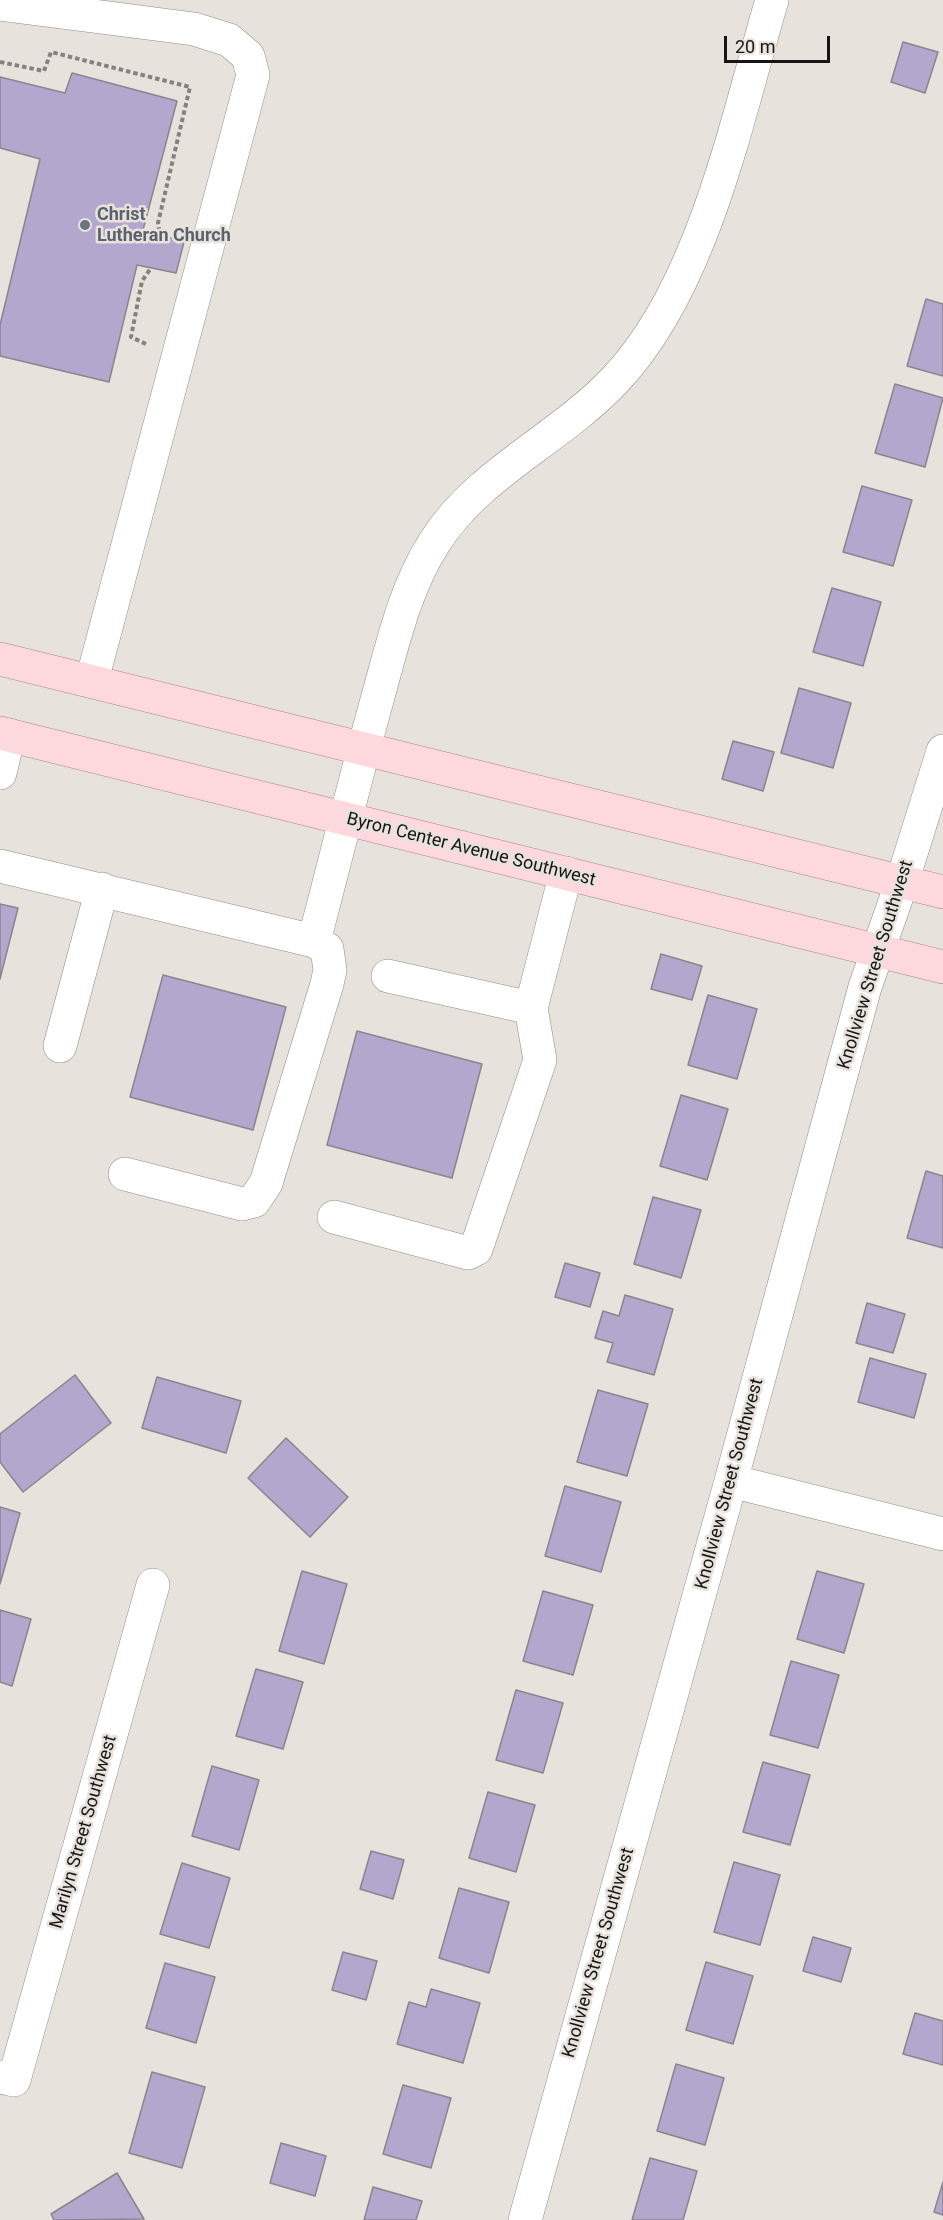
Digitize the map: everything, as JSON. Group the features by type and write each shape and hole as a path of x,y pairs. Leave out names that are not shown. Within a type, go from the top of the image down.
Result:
{"main road":[{"path":"0,659 364,747 943,892"},
{"name":"Byron Center Avenue Southwest","path":"5,734 943,967"}],"street":[{"path":"314,941 364,747 409,595 434,543 467,500 585,409 614,382 634,359 663,315 678,288 703,226 772,0"},
{"path":"0,4 194,29 229,40 248,56 253,75 92,680"},
{"path":"0,772 5,734"},
{"name":"Knollview Street Southwest","path":"525,2220 731,1481 865,987 902,882 943,751"},
{"path":"0,866 314,941 327,949 330,970 327,984 266,1183 254,1201 242,1204 125,1174"},
{"path":"334,1217 468,1253 476,1249 540,1060 531,1008 566,873"},
{"path":"60,1046 102,889"},
{"path":"388,976 531,1008"},
{"path":"731,1481 943,1534"},
{"name":"Marilyn Street Southwest","path":"7,2079 153,1584"}],"path":[{"path":"0,62 44,71 51,52 190,87 158,223 160,235"},
{"path":"151,268 142,281 131,337 177,357"}],"building":[{"path":"903,42 938,52 925,93 891,82"},
{"name":"Christ Lutheran Church","path":"72,73 177,101 143,230 184,242 176,273 137,265 109,382 0,356 0,325 40,159 0,148 0,77 65,93"},
{"path":"926,299 943,304 943,376 907,366"},
{"path":"895,384 943,398 925,467 875,453"},
{"path":"862,486 912,500 893,566 843,552"},
{"path":"832,588 881,602 863,666 813,652"},
{"path":"799,688 851,703 833,768 781,753"},
{"path":"733,741 774,752 763,791 722,779"},
{"path":"0,904 18,908 0,979"},
{"path":"661,954 702,966 692,1000 651,989"},
{"path":"163,975 286,1007 253,1130 130,1097"},
{"path":"708,995 757,1009 737,1079 688,1065"},
{"path":"357,1031 482,1064 452,1178 327,1145"},
{"path":"681,1095 728,1109 707,1180 660,1166"},
{"path":"926,1171 943,1176 943,1248 907,1238"},
{"path":"653,1197 701,1210 681,1278 634,1264"},
{"path":"565,1263 600,1273 590,1307 555,1297"},
{"path":"625,1295 673,1309 654,1375 607,1362 613,1343 595,1338 603,1311 619,1316"},
{"path":"867,1303 905,1314 893,1353 856,1343"},
{"path":"870,1358 926,1374 914,1418 858,1402"},
{"path":"75,1375 111,1423 23,1492 0,1462 0,1434"},
{"path":"157,1377 241,1401 226,1453 142,1428"},
{"path":"598,1390 648,1404 627,1476 577,1462"},
{"path":"286,1438 348,1497 310,1537 248,1478"},
{"path":"565,1486 621,1502 601,1572 545,1556"},
{"path":"0,1507 20,1513 0,1584"},
{"path":"302,1571 347,1584 324,1664 279,1651"},
{"path":"817,1571 864,1584 844,1653 797,1639"},
{"path":"543,1591 593,1605 573,1675 523,1661"},
{"path":"0,1610 31,1619 12,1686 0,1682"},
{"path":"791,1661 839,1675 818,1748 770,1735"},
{"path":"256,1669 303,1682 283,1749 236,1736"},
{"path":"516,1690 563,1703 543,1773 496,1760"},
{"path":"763,1762 810,1775 790,1845 743,1832"},
{"path":"212,1766 259,1780 239,1850 192,1836"},
{"path":"488,1792 535,1805 516,1872 469,1858"},
{"path":"371,1851 404,1860 393,1899 360,1889"},
{"path":"734,1862 780,1875 760,1945 714,1932"},
{"path":"182,1863 230,1878 209,1948 160,1934"},
{"path":"459,1888 509,1902 489,1973 439,1958"},
{"path":"813,1937 851,1948 841,1982 803,1971"},
{"path":"343,1952 377,1961 366,2000 332,1990"},
{"path":"706,1962 753,1976 733,2044 686,2030"},
{"path":"165,1963 215,1977 196,2043 146,2028"},
{"path":"431,1989 480,2003 463,2063 397,2044 409,2002 426,2007"},
{"path":"915,2013 943,2021 943,2065 903,2054"},
{"path":"676,2064 724,2078 705,2145 657,2131"},
{"path":"152,2072 205,2087 182,2168 129,2153"},
{"path":"403,2085 451,2098 431,2168 383,2154"},
{"path":"281,2143 326,2156 315,2196 270,2183"},
{"path":"650,2158 697,2171 683,2220 632,2220"},
{"path":"117,2173 144,2219 54,2220 51,2214"},
{"path":"943,2182 943,2215 934,2212"},
{"path":"373,2187 422,2201 416,2220 364,2220"}],"place":[{"name":"Christ Lutheran Church","path":"85,225"}]}
